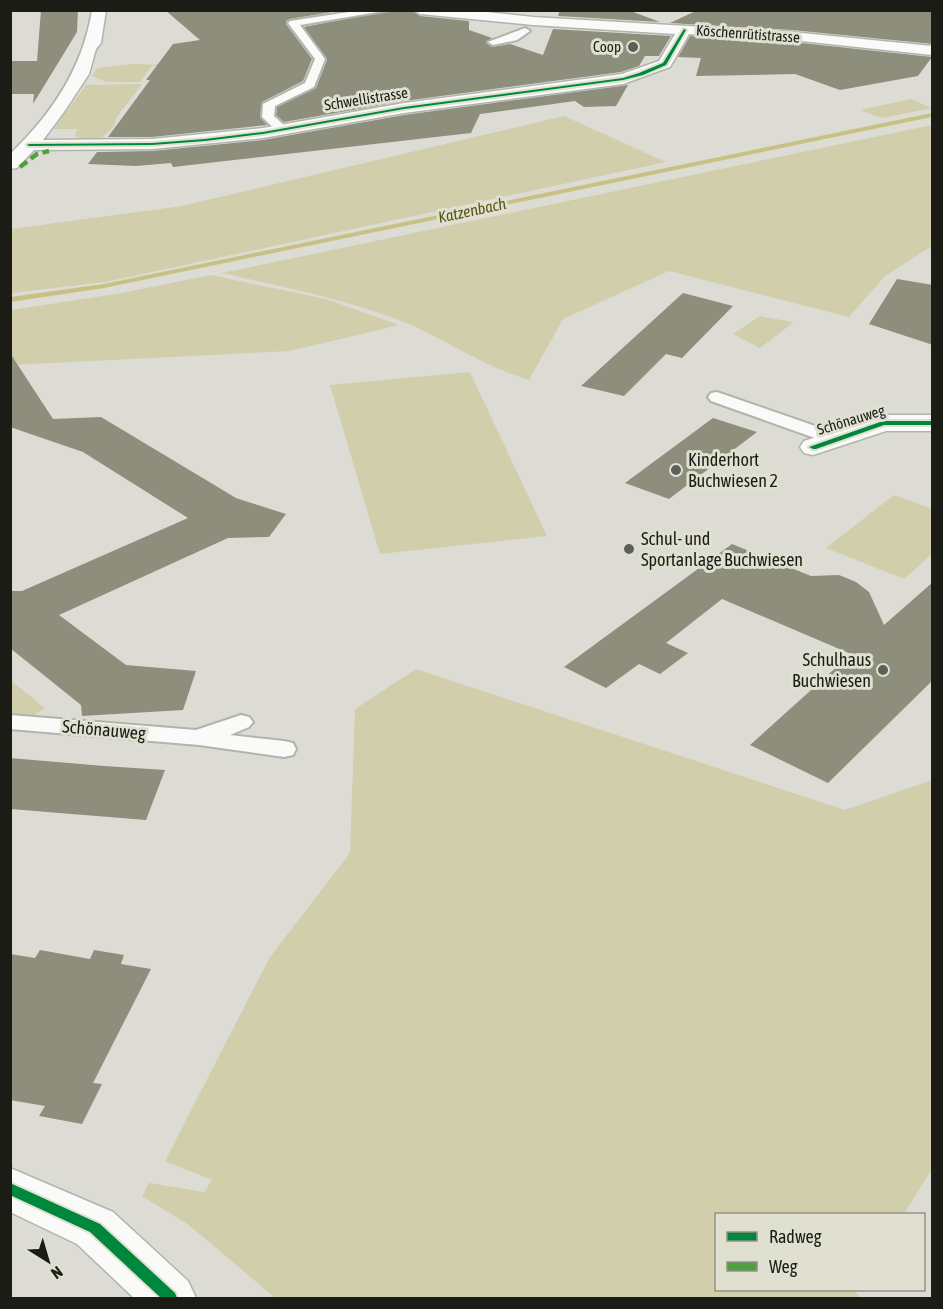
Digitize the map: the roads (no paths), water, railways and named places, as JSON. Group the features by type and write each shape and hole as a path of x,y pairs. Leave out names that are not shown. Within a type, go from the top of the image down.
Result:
{"street":[{"path":"11,164 78,83 88,58 89,47 94,43 99,10"},
{"name":"Köschenrütistrasse","path":"420,10 530,30 630,27 792,36 933,51"},
{"path":"630,27 656,14"},
{"name":"Schwellistrasse","path":"29,145 205,140 404,108 624,79 665,64 684,30"},
{"name":"Schönauweg","path":"824,443 883,423 933,423"},
{"path":"10,1189 95,1228 170,1299"}],"lane":[{"path":"282,129 268,117 269,104 310,85 320,60 293,23 386,10"},
{"path":"493,42 513,38 530,30"},
{"path":"717,397 824,443"},
{"name":"Schönauweg","path":"10,722 198,738 284,749"},
{"name":"Schönauweg","path":"198,738 241,722"}],"waterway":[{"name":"Katzenbach","path":"10,300 104,286 932,115"}],"place":[{"name":"Coop","path":"633,47"},
{"name":"Kinderhort Buchwiesen 2","path":"676,470"},
{"name":"Schul- und Sportanlage Buchwiesen","path":"629,549"},
{"name":"Schulhaus Buchwiesen","path":"883,670"}]}
